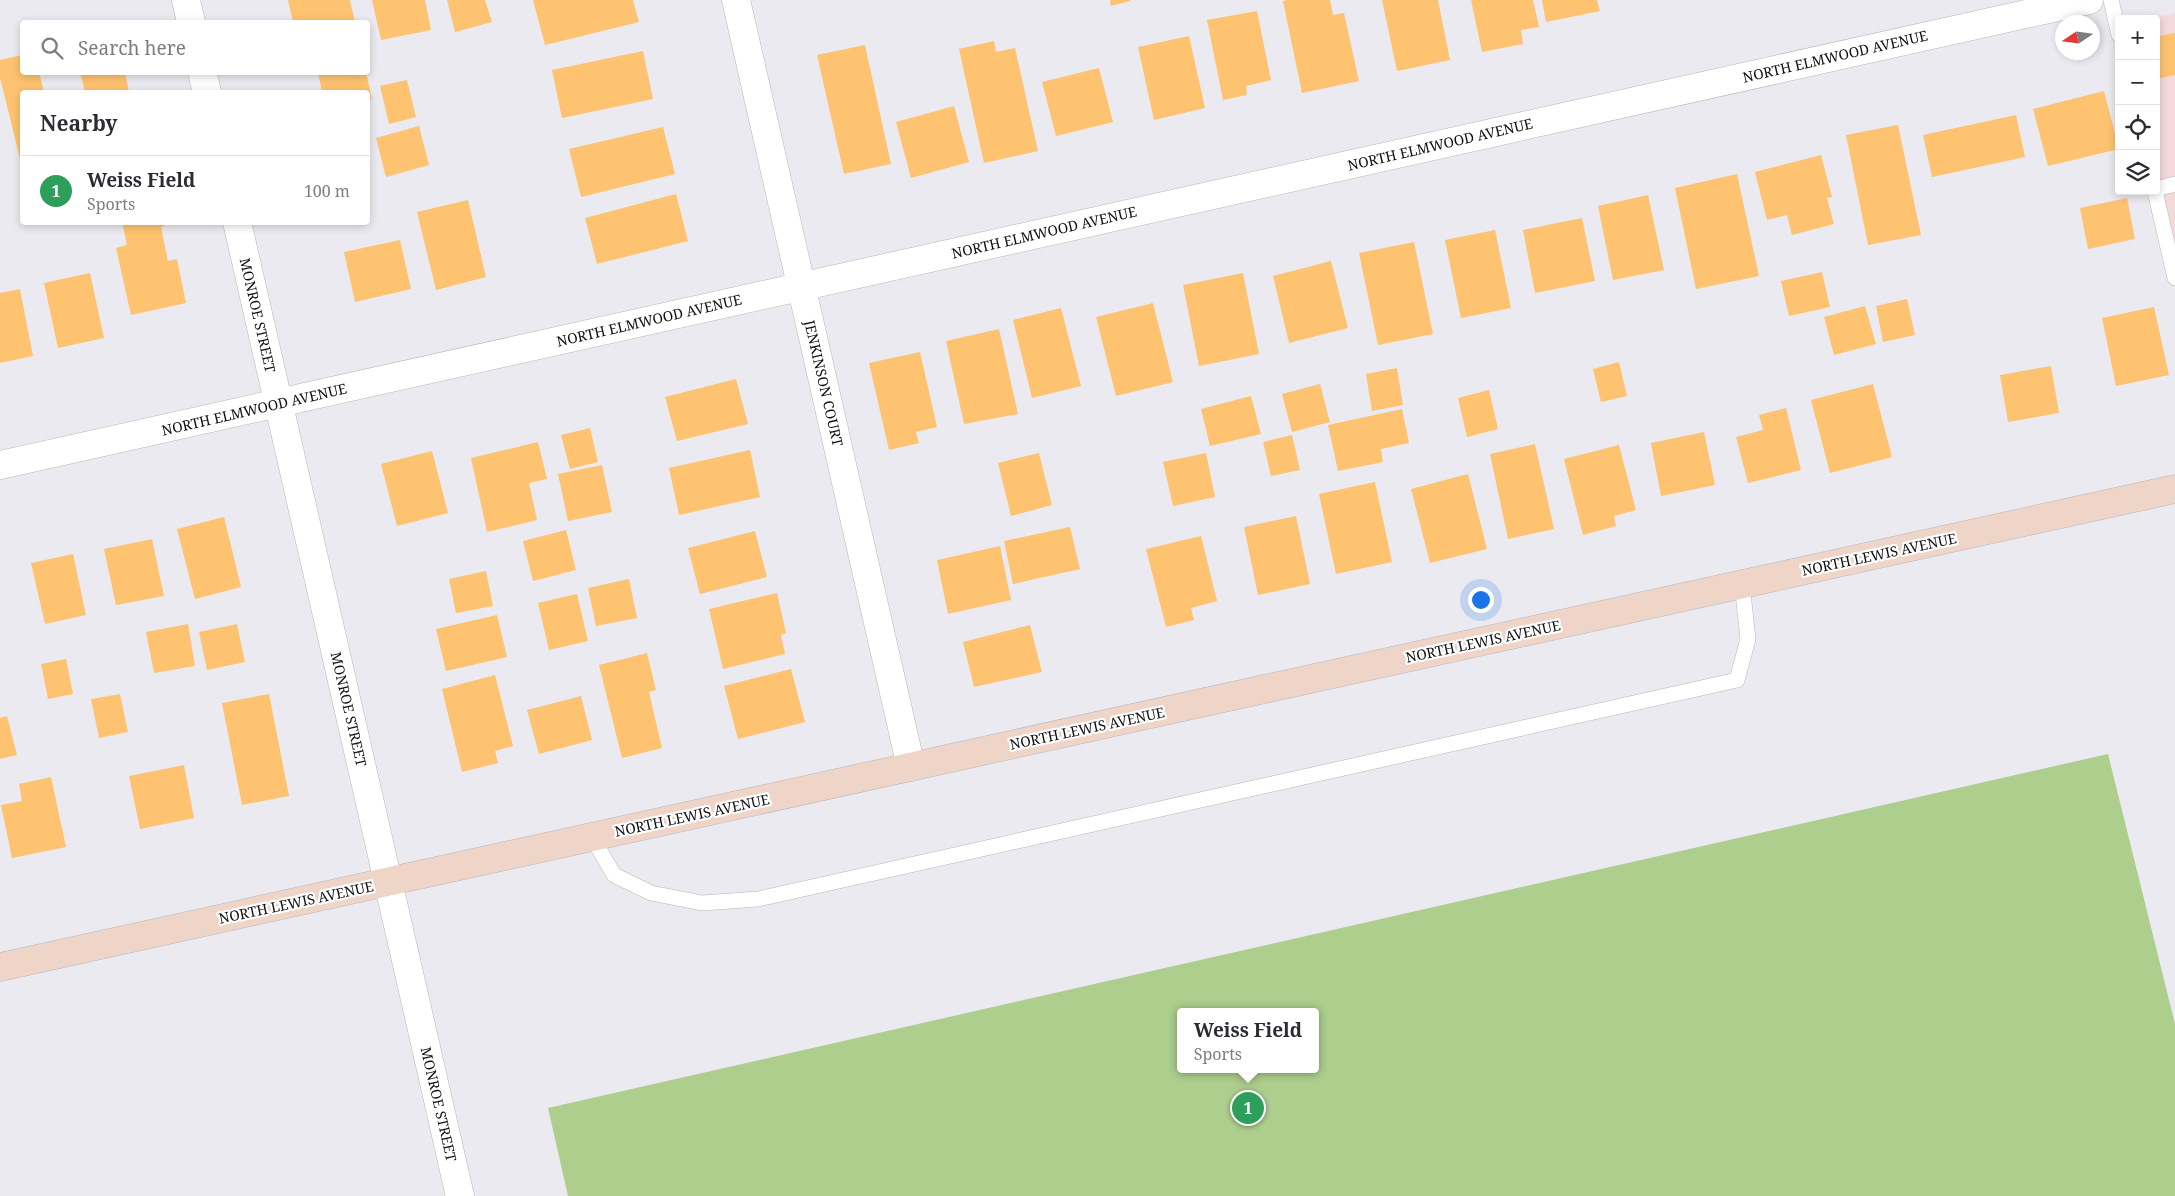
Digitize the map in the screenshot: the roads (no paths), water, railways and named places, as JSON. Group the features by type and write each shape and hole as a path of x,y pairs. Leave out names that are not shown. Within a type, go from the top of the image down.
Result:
{"main road":[{"name":"NORTH LEWIS AVENUE","path":"0,967 2175,489"}],"street":[{"path":"186,0 191,20"},
{"name":"JENKINSON COURT","path":"736,0 912,767"},
{"name":"NORTH ELMWOOD AVENUE","path":"0,465 2089,0"},
{"path":"203,75 206,90"},
{"name":"MONROE STREET","path":"238,225 460,1196"}],"lane":[{"path":"2111,0 2115,18"},
{"path":"2160,189 2175,184"},
{"path":"2157,195 2175,278"},
{"path":"592,837 614,874 651,893 702,903 758,899 778,895 1737,680 1748,639 1742,584"}],"place":[{"name":"Weiss Field","path":"1248,1108"}]}
